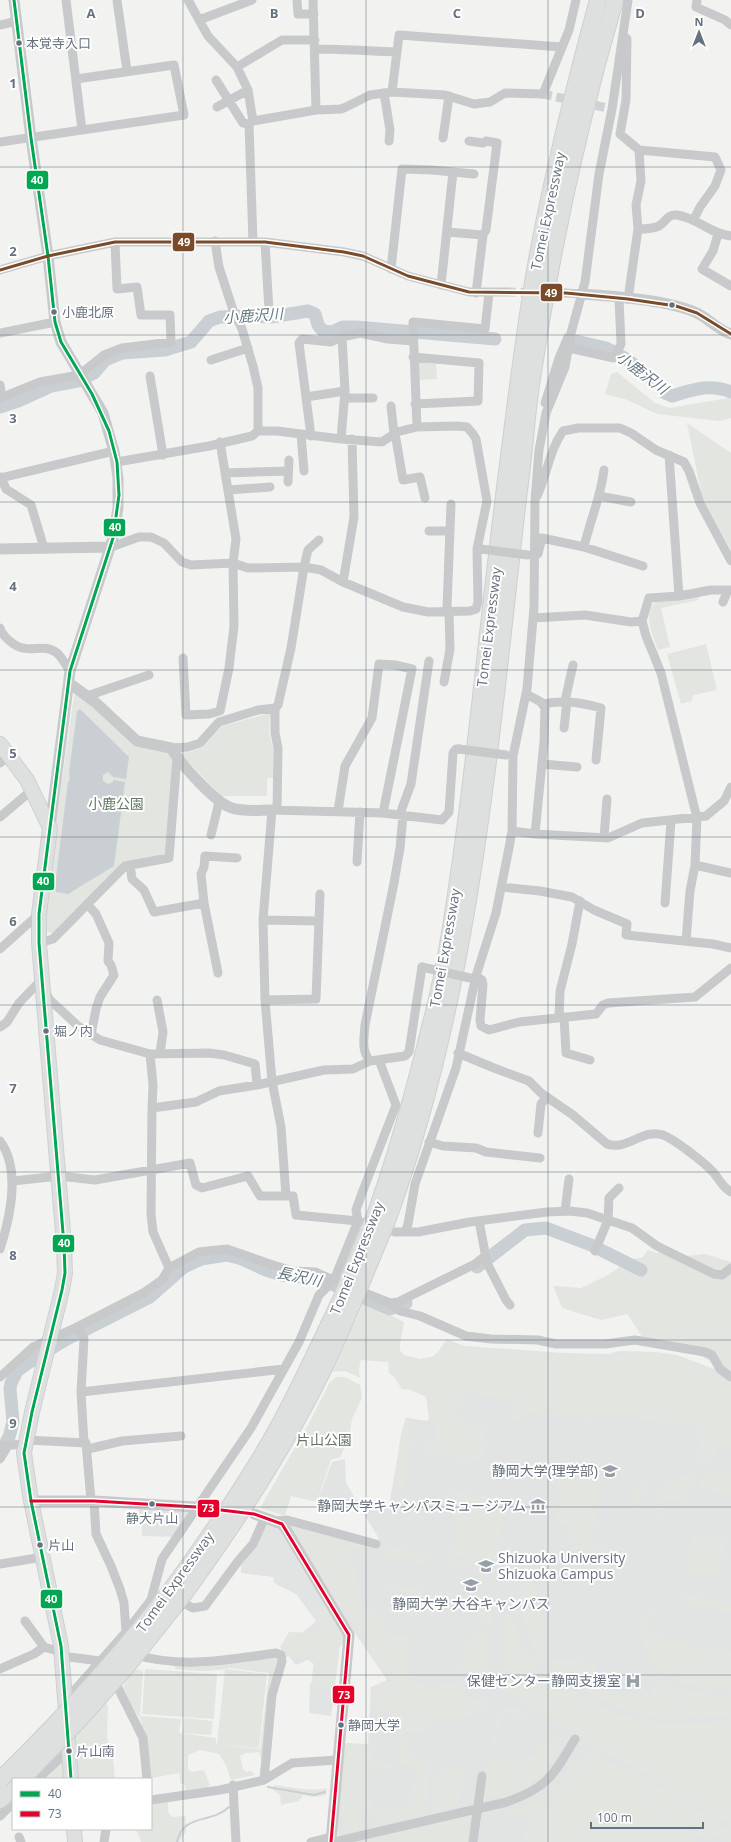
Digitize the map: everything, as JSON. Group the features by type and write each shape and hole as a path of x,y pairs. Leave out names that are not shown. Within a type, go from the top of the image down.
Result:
{"highway":[{"name":"Tomei Expressway","path":"381,1218 434,1013 446,954 473,769 508,466 529,305 547,211 564,134 598,0"},
{"name":"Tomei Expressway","path":"23,1778 74,1725 128,1665 176,1594 245,1508 289,1435 321,1375 347,1300 381,1218 403,1179 424,1108 450,998 474,856 485,782 531,385 548,287 576,151 615,0"},
{"name":"Tomei Expressway","path":"0,1780 77,1703 145,1625 176,1594"},
{"path":"0,1800 12,1789"}],"main road":[{"path":"0,744 5,759 24,775 50,828 40,914 39,943 59,1176 65,1273 26,1442 25,1468 62,1654 71,1778"},
{"path":"74,1830 75,1842"}],"street":[{"path":"14,0 30,138 48,256 55,322 61,342 102,413 116,456 119,495 111,546 70,671 50,828"},
{"path":"66,0 82,130"},
{"path":"117,0 127,71"},
{"path":"188,0 208,36 237,67 248,90 251,122 253,242"},
{"path":"199,20 252,0"},
{"path":"297,0 298,14 314,14"},
{"path":"313,0 316,110"},
{"path":"216,80 243,123 316,110 346,107 370,94 388,92 449,96 465,102 482,104 490,102 504,93 543,94 572,20 576,0"},
{"path":"539,450 546,413 565,367 571,333 585,282 599,174 612,109 628,0"},
{"path":"697,0 696,7 725,20 731,25"},
{"path":"0,25 17,21"},
{"path":"622,34 627,39 626,100 620,134 639,150 715,157 721,170 715,186 700,207 694,219"},
{"path":"389,141 390,130 388,92 397,52 399,35 562,47"},
{"path":"237,67 282,40 350,48 356,51 397,52"},
{"path":"0,142 184,115 174,65 76,79"},
{"path":"217,107 248,90"},
{"path":"443,138 449,96"},
{"path":"469,141 483,143 486,141 497,143 476,293"},
{"path":"569,348 614,358 621,344 623,298 638,229 636,205 642,180 639,150"},
{"path":"391,269 402,169 474,174"},
{"path":"441,285 453,172"},
{"path":"638,229 650,229 657,226 671,215 676,215 694,219 718,234 731,236"},
{"path":"447,232 483,235"},
{"path":"718,234 713,251 702,269 731,286"},
{"path":"215,241 218,266 233,310 242,329 258,388 258,431"},
{"path":"0,385 1,398 40,382 82,379 104,355 122,348 171,342 170,314 141,315 137,287 117,289 116,242"},
{"path":"0,270 48,256 116,242 265,242 344,252 363,256 391,269 441,285 476,293 507,292"},
{"path":"265,242 268,311"},
{"path":"417,427 412,342 413,322 485,329 489,293"},
{"path":"566,293 623,298 687,310 697,313 730,336"},
{"path":"0,333 55,322"},
{"path":"304,471 306,397 299,344 302,339 331,342 342,337 360,333 412,342"},
{"path":"405,1232 408,1224 415,1184 456,1068 474,978 488,942 502,887 512,831 509,755 526,694 533,618 535,579 531,555 542,423 550,383 566,340 571,333"},
{"path":"341,439 345,395 342,337"},
{"path":"211,360 248,348"},
{"path":"413,357 479,363 478,401 416,404"},
{"path":"150,376 163,455"},
{"path":"306,397 345,395 373,398"},
{"path":"391,406 394,434 404,480 420,478 425,498"},
{"path":"0,549 44,548 111,546 139,537 151,537 164,543 182,562 191,565 233,563 248,568 304,567 321,570 343,582 403,607 428,612 470,611 476,609 478,602 479,549 487,501 476,439 466,428 458,426 417,427 394,434 382,442 341,439 277,431 258,431 252,436 163,455 116,456 0,478 6,489 31,505 44,548"},
{"path":"535,501 547,472 555,443 563,431 568,429 620,428 631,433 656,450 684,462 689,471 700,503 731,561"},
{"path":"343,582 354,517 352,440"},
{"path":"219,722 229,668 234,626 233,563 236,539 220,442"},
{"path":"669,455 680,596"},
{"path":"288,482 289,460"},
{"path":"225,473 288,470"},
{"path":"584,547 589,524 599,496 604,470"},
{"path":"258,472 258,488"},
{"path":"228,490 270,487"},
{"path":"599,496 631,502"},
{"path":"444,682 450,649 449,612 447,606 451,504"},
{"path":"428,531 450,531"},
{"path":"479,549 531,555 538,554 542,538 584,547 643,566"},
{"path":"286,1196 281,1127 272,1082 265,1000 262,920 275,810 278,748 275,733 275,708 278,706 291,648 308,550 319,540"},
{"path":"686,941 690,891 695,866 698,818 661,674 646,636 642,621 649,598 680,596 711,590 730,590"},
{"path":"723,602 730,590"},
{"path":"533,618 585,615 631,622 642,621"},
{"path":"0,628 1,632 8,639 22,648 44,648 57,653 70,671"},
{"path":"184,658 186,715 209,714 220,711"},
{"path":"66,1700 126,1632 151,1600 156,1586 162,1559 251,1428 299,1342 322,1290 334,1280 358,1221 356,1210 396,1105 375,1060 365,1054 363,1048 365,1025 400,848 402,814 411,784 429,661"},
{"path":"338,811 345,766 372,718 379,664 395,665 412,670 383,813"},
{"path":"564,728 566,701 573,665"},
{"path":"87,696 149,675"},
{"path":"69,683 87,696 137,741 174,753 219,802 233,809 383,813 402,814 442,820 449,812 453,753 456,749 509,755"},
{"path":"526,694 542,704 545,708 542,764 535,834"},
{"path":"542,704 566,701 585,703 601,708 596,760"},
{"path":"174,753 200,743 219,722 258,710 275,708"},
{"path":"39,943 53,939 125,866 169,858 174,753"},
{"path":"542,764 577,767"},
{"path":"512,831 535,834 608,838 642,823 706,816 727,804 731,787"},
{"path":"0,817 32,790"},
{"path":"604,837 607,799"},
{"path":"211,834 219,802"},
{"path":"357,862 360,812"},
{"path":"665,903 671,821"},
{"path":"218,973 204,903 200,874 204,867 205,856 237,858"},
{"path":"130,865 132,879 144,890 154,912 204,903"},
{"path":"695,866 731,873"},
{"path":"502,887 540,891 572,897 594,910 627,924 626,935 686,941 731,948"},
{"path":"265,1000 316,999 320,894"},
{"path":"580,902 560,991 566,1053 590,1060"},
{"path":"87,904 96,914 109,943 108,961 112,965 114,976 100,997 91,1036"},
{"path":"0,949 40,914"},
{"path":"262,920 319,921"},
{"path":"152,1108 196,1102 214,1093 324,1070 353,1069 375,1060 405,1056 409,1052 422,967 482,980 483,985 480,1020 481,1026 489,1030 519,1022 596,1014 603,1005 608,1003 695,997 731,968"},
{"path":"0,1027 7,1022 19,1003 42,983 50,1000 91,1036 115,1045 155,1053 209,1053 224,1055 255,1064 257,1085"},
{"path":"157,1000 163,1032 155,1053 152,1108 151,1214 153,1232 169,1268"},
{"path":"458,1052 529,1081 547,1097 574,1115 607,1144 612,1146 622,1145 646,1135 663,1135 705,1165 713,1172 721,1186 731,1192"},
{"path":"538,1133 541,1104 547,1097"},
{"path":"0,1141 7,1155 13,1181 7,1229 0,1249"},
{"path":"429,1142 443,1146 476,1148 486,1152 540,1158"},
{"path":"13,1181 59,1176 95,1180 190,1163 196,1185 202,1188 248,1176 260,1196 293,1196 296,1215 358,1221 394,1232 418,1232 479,1221 565,1211 587,1213 632,1228 662,1249 714,1274 722,1275 731,1268"},
{"path":"565,1211 569,1179"},
{"path":"596,1248 608,1220 609,1198 620,1188"},
{"path":"479,1221 486,1259 506,1300 510,1305"},
{"path":"0,1377 33,1347 78,1328 145,1292 162,1280 169,1268 199,1252 227,1249 293,1271 315,1272 390,1304 400,1310 420,1316 466,1336 491,1339 538,1340 556,1344 605,1344 636,1340 705,1352 712,1355 720,1369 731,1377"},
{"path":"390,1304 398,1302 486,1259"},
{"path":"78,1328 84,1339 81,1392 96,1534 120,1589 124,1603 126,1632"},
{"path":"81,1392 284,1369"},
{"path":"0,1459 5,1446 26,1442 86,1446 122,1441 181,1436"},
{"path":"31,1501 92,1501 196,1507 213,1510"},
{"path":"254,1514 282,1524 288,1531 349,1635 337,1760 332,1840"},
{"path":"156,1586 187,1606 199,1608 206,1606 270,1519"},
{"path":"270,1519 287,1520 376,1544"},
{"path":"0,1564 43,1557"},
{"path":"25,1621 44,1647 62,1654 102,1660"},
{"path":"0,1668 34,1654 44,1647"},
{"path":"111,1648 146,1658 193,1663 276,1653 281,1655 282,1661 272,1695 264,1780"},
{"path":"102,1660 143,1738 147,1778"},
{"path":"311,1842 332,1840 507,1802 531,1793 540,1787 557,1769 575,1739"},
{"path":"39,1778 69,1750"},
{"path":"152,1800 220,1790 233,1785 264,1780 292,1763 337,1760"},
{"path":"473,1842 482,1776"},
{"path":"233,1785 236,1842"},
{"path":"0,1816 12,1804"},
{"path":"104,1842 106,1830"}],"shaded area":[{"path":"80,709 129,757 126,779 113,777 108,772 103,775 103,781 108,784 113,782 113,780 125,782 114,866 68,894 56,892 55,885 68,782 70,779 69,773 77,711"},
{"name":"Shizuoka University Shizuoka Campus","path":"364,1302 404,1322 398,1339 401,1354 420,1359 435,1356 447,1339 464,1346 565,1353 609,1354 619,1351 656,1352 677,1355 717,1370 731,1378 731,1842 338,1842 338,1818 346,1743 368,1744 371,1687 387,1680 355,1633 317,1666 308,1660 296,1665 283,1649 316,1621 296,1594 274,1583 273,1577 241,1573 241,1558 267,1522 379,1547 378,1537 359,1506 329,1504 318,1500 332,1462 345,1459 346,1482 356,1500 389,1506 402,1432 407,1418 428,1421 431,1409 429,1399 390,1365 388,1360 348,1338"},
{"path":"138,1507 189,1510 174,1537 142,1536 142,1522"},
{"path":"310,1683 336,1684 331,1716 309,1713"}],"green space":[{"path":"420,362 436,364 437,379 418,380 417,364"},
{"path":"617,372 655,403 669,408 729,398 731,400 731,418 719,421 657,414 625,399 605,394 611,374"},
{"path":"687,423 731,453 731,550 702,497"},
{"path":"698,596 699,600 661,608 670,647 658,650 651,631 649,618 652,606 657,601"},
{"path":"706,644 717,690 693,695 692,701 681,704 667,654"},
{"name":"小鹿公園","path":"74,695 79,695 112,722 173,754 169,854 154,860 120,864 119,869 53,934 45,930 51,861"},
{"path":"270,713 269,733 273,749 273,778 267,778 267,796 221,796 180,753 190,752 203,747 222,726"},
{"path":"668,1248 686,1256 705,1254 731,1262 731,1371 696,1354 642,1342 641,1335 627,1314 601,1320 562,1308 553,1286 581,1288 608,1275 631,1259 642,1258 648,1250 657,1253"},
{"path":"365,1303 404,1323 399,1350 410,1360 432,1358 446,1343 467,1348 610,1358 635,1352 664,1353 692,1362 731,1380 731,1449 717,1448 713,1461 698,1462 702,1426 597,1413 591,1419 524,1411 522,1424 511,1418 515,1400 462,1391 457,1415 468,1425 484,1427 483,1457 479,1460 424,1454 425,1446 435,1445 436,1419 429,1418 426,1397 411,1390 402,1389 394,1377 389,1373 388,1362 361,1360 359,1369 360,1378 345,1371 332,1372 346,1338"},
{"name":"片山公園","path":"336,1377 345,1377 360,1385 362,1398 352,1419 349,1439 340,1457 331,1460 317,1502 291,1496 285,1516 260,1508 308,1425 330,1382"},
{"path":"406,1417 412,1419 408,1442 411,1443 404,1490 397,1489 397,1471 398,1452"},
{"path":"717,1471 731,1472 731,1495 699,1487 701,1473"},
{"path":"694,1472 687,1502 666,1499 663,1515 657,1515 657,1491 672,1480"},
{"path":"555,1477 601,1484 592,1545 615,1549 610,1581 570,1575 576,1546 569,1545 572,1525 555,1523 561,1482 553,1480"},
{"path":"644,1485 649,1487 649,1490 641,1497 636,1508 630,1510 630,1500 634,1491 637,1486"},
{"path":"452,1492 505,1498 496,1561 452,1555 457,1523 452,1506"},
{"path":"288,1524 365,1543 363,1549 353,1548 350,1550 348,1566 357,1570 354,1593 357,1597 363,1598 371,1614 385,1616 381,1632 409,1638 410,1669 418,1682 424,1686 433,1687 457,1682 461,1691 473,1702 484,1699 483,1712 437,1722 427,1719 426,1731 406,1731 391,1714 378,1710 374,1690 391,1681 389,1674 381,1667 346,1613 336,1601"},
{"path":"692,1536 726,1539 720,1578 686,1573"},
{"path":"386,1546 429,1556 427,1564 385,1558"},
{"path":"451,1559 497,1567 495,1580 492,1579 492,1572 449,1565"},
{"path":"532,1583 535,1586 539,1612 550,1633 550,1654 546,1664 537,1653 528,1634 520,1606 520,1597 522,1592 527,1585"},
{"path":"387,1586 422,1590 421,1607 418,1617 385,1612 385,1609 403,1610 407,1603 406,1593 387,1590"},
{"path":"473,1596 490,1598 493,1607 491,1629 484,1623 479,1614 473,1600"},
{"path":"684,1596 731,1603 731,1612 711,1609 696,1609 684,1599"},
{"path":"325,1602 339,1626 341,1636 335,1686 333,1689 311,1688 314,1658 295,1656 286,1657 280,1647 289,1632 312,1633 319,1631 323,1620 312,1611 316,1606"},
{"path":"650,1612 652,1612 651,1616 647,1618 646,1624 650,1625 649,1635 651,1637 685,1641 685,1646 693,1650 704,1647 714,1651 724,1649 731,1652 731,1690 688,1684 678,1681 659,1670 649,1658 639,1622"},
{"path":"507,1614 511,1615 523,1650 540,1673 603,1707 623,1716 660,1725 710,1724 731,1719 731,1825 645,1772 586,1742 505,1690 500,1684"},
{"path":"474,1632 481,1632 490,1641 486,1682 479,1685 475,1679 476,1671 461,1669 464,1642 472,1642 474,1639"},
{"path":"274,1652 277,1660 274,1671 264,1775 259,1768 263,1766 259,1752 246,1753 240,1756 243,1769 246,1772 251,1771 255,1775 231,1780 226,1765 219,1754 200,1750 188,1755 188,1769 192,1772 204,1770 210,1785 206,1788 186,1790 184,1784 181,1784 179,1773 152,1778 149,1771 141,1720 123,1688 127,1680 138,1669 143,1672 140,1716 181,1719 179,1733 216,1738 216,1744 260,1749 269,1673 229,1668 206,1671 175,1669 175,1665 202,1667"},
{"path":"554,1659 596,1664 595,1675 600,1677 600,1683 606,1684 607,1690 626,1694 651,1695 653,1688 659,1686 653,1676 655,1673 667,1685 677,1691 679,1718 645,1714 629,1710 598,1698 553,1672 551,1662"},
{"path":"94,1665 108,1707 107,1738 113,1756 115,1778 74,1778 72,1741"},
{"path":"145,1669 217,1674 214,1719 142,1714"},
{"path":"225,1669 267,1674 259,1748 217,1744"},
{"path":"682,1691 731,1697 731,1714 703,1717 683,1715"},
{"path":"506,1707 516,1708 532,1720 530,1724 512,1713 501,1716 496,1747 491,1746 497,1716 499,1712"},
{"path":"184,1718 213,1721 211,1735 183,1733"},
{"path":"542,1726 562,1738 549,1767 537,1779 520,1789 492,1797 484,1796 489,1759 524,1762 535,1754 547,1734 540,1727"},
{"path":"400,1730 405,1733 404,1738 409,1741 407,1757 427,1760 428,1793 425,1812 423,1814 376,1826 370,1811 360,1817 363,1829 347,1833 346,1823 340,1815 343,1762 347,1743 370,1746 372,1750 371,1762 394,1764 393,1769 370,1767 369,1797 373,1807 391,1811 409,1807 416,1771 414,1766 403,1765 400,1762 398,1737"},
{"path":"586,1755 625,1769 679,1798 731,1831 731,1842 728,1842 717,1834 704,1839 610,1781 699,1842 528,1842 522,1838 549,1799 530,1820 522,1814 517,1813 511,1819 507,1813 525,1806 557,1786 555,1790 576,1759 590,1769 586,1762"},
{"path":"61,1764 67,1764 68,1778 46,1778"},
{"path":"446,1766 460,1767 463,1772 462,1788 457,1806 433,1812 435,1780 437,1774"},
{"path":"274,1785 307,1789 327,1788 326,1795 313,1797 303,1795 299,1801 281,1805 280,1795 273,1790"},
{"path":"170,1799 168,1811 172,1817 186,1816 186,1832 179,1842 141,1842 136,1830 152,1830 152,1804"},
{"path":"470,1815 467,1842 356,1842 434,1825"}],"waterway":[{"name":"小鹿沢川","path":"0,407 18,401 51,386 78,381 94,373 105,360 122,353 165,350 191,342 209,321 220,317 271,317 308,311 315,314 318,325 323,331 332,332 343,327 356,327 495,339"},
{"name":"小鹿沢川","path":"576,341 606,348 628,360 661,386 665,393 672,396 701,388 716,388 731,392"},
{"name":"長沢川","path":"477,1267 525,1230 546,1228 591,1245 641,1270"},
{"name":"長沢川","path":"0,1453 9,1437 13,1422 10,1389 11,1383 17,1371 65,1340 150,1297 184,1267 201,1259 227,1255 242,1259 266,1270 282,1275 320,1279 390,1309 406,1303"},
{"path":"268,1787 314,1795 325,1792"},
{"path":"177,1842 180,1833 185,1827 199,1820 215,1816 229,1807"}],"tunnel":[{"path":"543,94 612,109"},
{"path":"507,292 566,293"}],"transit line":[{"name":"40","path":"14,0 31,138 48,256 55,322 61,342 92,394 109,431 117,462 119,495 113,538 70,671 39,914 39,943 64,1245 65,1273 32,1412 24,1453 31,1501 61,1646 71,1778"},
{"name":"49","path":"0,270 48,256 115,242 265,242 344,252 363,256 408,276 469,292 566,293 628,299 676,306 697,313 731,334"},
{"name":"73","path":"31,1501 94,1501 196,1507 254,1514 282,1524 349,1635 331,1842"}],"place":[{"name":"本覚寺入口","path":"19,43"},
{"name":"小鹿北原","path":"54,312"},
{"name":"堀ノ内","path":"46,1031"},
{"name":"静岡大学(理学部)","path":"610,1471"},
{"name":"静大片山","path":"152,1504"},
{"name":"静岡大学キャンパスミュージアム","path":"538,1506"},
{"name":"片山","path":"40,1545"},
{"name":"Shizuoka University Shizuoka Campus","path":"486,1566"},
{"name":"静岡大学 大谷キャンパス","path":"471,1585"},
{"name":"保健センター静岡支援室","path":"633,1681"},
{"name":"静岡大学","path":"341,1725"},
{"name":"片山南","path":"69,1751"}]}
